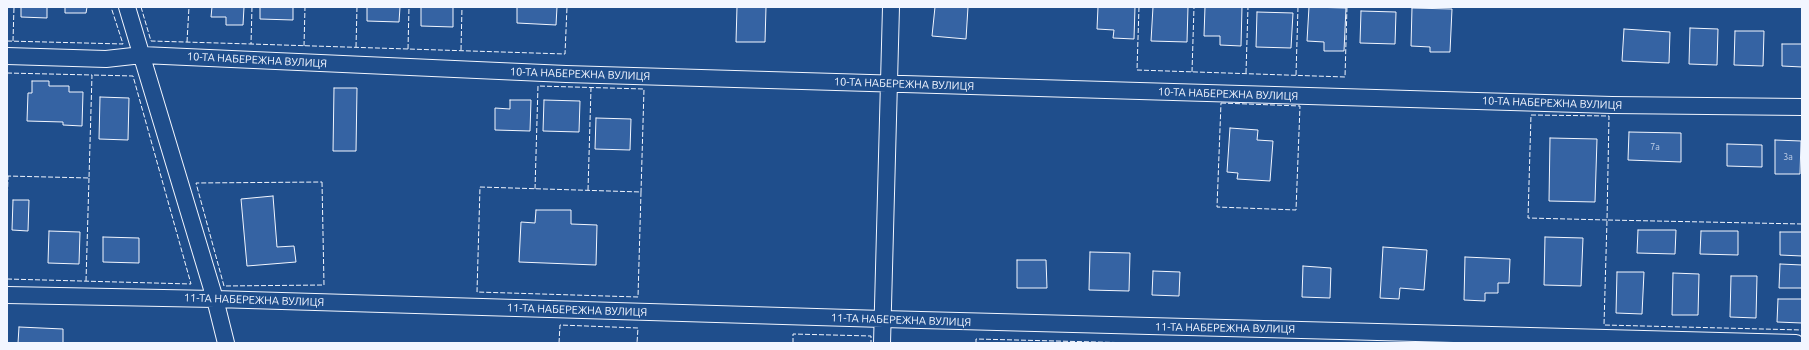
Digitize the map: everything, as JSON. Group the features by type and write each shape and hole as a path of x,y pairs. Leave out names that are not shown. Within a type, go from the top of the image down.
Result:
{"street":[{"path":"127,7 215,299 226,343"},
{"path":"882,343 891,7"},
{"name":"10-ТА НАБЕРЕЖНА ВУЛИЦЯ","path":"7,56 106,59 142,55 566,74 1604,105 1802,107"},
{"name":"11-ТА НАБЕРЕЖНА ВУЛИЦЯ","path":"7,295 215,299 883,319 1796,343"}],"building":[{"path":"21,7 47,7 47,18 21,17"},
{"path":"65,7 87,7 86,13 65,13"},
{"path":"212,7 244,7 243,25 226,25 226,17 211,17"},
{"path":"260,7 293,7 293,20 260,19"},
{"path":"367,7 400,7 399,22 367,21"},
{"path":"421,7 453,7 453,27 421,26"},
{"path":"517,7 557,7 556,25 517,23"},
{"path":"737,7 766,7 765,42 736,42"},
{"path":"935,7 968,7 966,39 932,36"},
{"path":"1098,7 1135,7 1134,39 1113,38 1114,30 1097,29"},
{"path":"1153,7 1188,7 1187,42 1151,41"},
{"path":"1205,7 1242,7 1241,46 1220,45 1220,36 1204,36"},
{"path":"1309,7 1346,8 1344,51 1324,51 1324,42 1307,41"},
{"path":"1412,8 1452,9 1450,52 1430,52 1430,47 1411,46"},
{"path":"1361,11 1396,12 1395,44 1360,43"},
{"path":"1257,12 1293,13 1291,48 1256,47"},
{"path":"1690,28 1718,29 1717,65 1689,64"},
{"path":"1624,29 1670,32 1669,63 1622,61"},
{"path":"1735,31 1764,31 1763,66 1734,65"},
{"path":"1782,44 1802,44 1802,67 1782,66"},
{"path":"32,81 49,81 49,86 69,86 69,92 83,92 82,126 63,125 63,122 27,121 28,93 32,93"},
{"path":"334,88 357,88 356,151 333,151"},
{"path":"100,97 129,98 128,140 99,139"},
{"path":"510,100 531,100 530,131 495,130 495,108 510,109"},
{"path":"544,100 580,101 579,132 543,131"},
{"path":"596,118 631,119 630,150 595,149"},
{"path":"1230,128 1258,130 1257,140 1273,141 1270,181 1237,179 1238,173 1227,172"},
{"path":"1629,132 1681,133 1681,162 1628,160"},
{"path":"1550,138 1597,139 1595,202 1549,201"},
{"path":"1775,140 1801,141 1800,174 1775,174"},
{"path":"1727,144 1762,145 1762,167 1727,166"},
{"path":"273,196 277,247 294,246 296,262 247,266 241,199"},
{"path":"13,200 29,200 28,231 12,230"},
{"path":"536,210 571,210 571,224 597,225 596,265 519,262 521,222 535,223"},
{"path":"1638,230 1676,230 1675,254 1637,253"},
{"path":"49,231 80,232 79,264 48,263"},
{"path":"1701,231 1738,231 1738,255 1700,254"},
{"path":"1780,232 1802,232 1802,256 1780,255"},
{"path":"103,237 139,238 139,263 103,262"},
{"path":"1545,237 1583,238 1581,286 1544,285"},
{"path":"1383,247 1427,250 1424,290 1400,288 1399,299 1380,298"},
{"path":"1090,252 1130,253 1129,291 1089,290"},
{"path":"1465,257 1510,259 1509,283 1498,283 1498,293 1485,293 1485,301 1464,300"},
{"path":"1017,260 1046,260 1047,288 1017,288"},
{"path":"1780,264 1802,265 1802,288 1779,288"},
{"path":"1303,266 1331,268 1330,298 1302,297"},
{"path":"1153,271 1180,272 1179,296 1152,295"},
{"path":"1617,272 1644,272 1642,314 1616,313"},
{"path":"1673,273 1699,274 1698,315 1672,315"},
{"path":"1731,276 1757,276 1756,318 1730,317"},
{"path":"1778,299 1802,299 1802,323 1777,322"},
{"path":"19,327 63,329 63,343 18,343"}],"fence":[{"path":"13,41 14,7"},
{"path":"7,41 123,44 111,7"},
{"path":"141,7 151,41 251,44"},
{"path":"187,42 189,7"},
{"path":"252,7 251,44 565,54 567,7"},
{"path":"304,46 305,7"},
{"path":"356,47 357,7"},
{"path":"408,49 409,7"},
{"path":"461,50 462,7"},
{"path":"1139,7 1137,70 1345,77 1347,7"},
{"path":"1192,72 1194,7"},
{"path":"1246,73 1248,7"},
{"path":"1296,75 1298,7"},
{"path":"7,73 92,75 89,178 7,176"},
{"path":"7,279 191,284 133,76 92,75"},
{"path":"535,189 538,86 644,89 641,192"},
{"path":"588,190 591,88"},
{"path":"1221,103 1300,106 1296,210 1217,207 1221,103"},
{"path":"1531,115 1609,116 1607,220 1528,218 1531,115"},
{"path":"7,208 8,176"},
{"path":"86,281 89,178"},
{"path":"322,182 324,285 224,286 196,183 322,182"},
{"path":"480,187 641,192 638,297 477,292 480,187"},
{"path":"1802,224 1607,220 1604,325 1802,330"},
{"path":"559,343 560,325 638,328 637,343"},
{"path":"793,343 793,334 871,336 871,343"},
{"path":"976,343 976,339 1135,343"}]}
